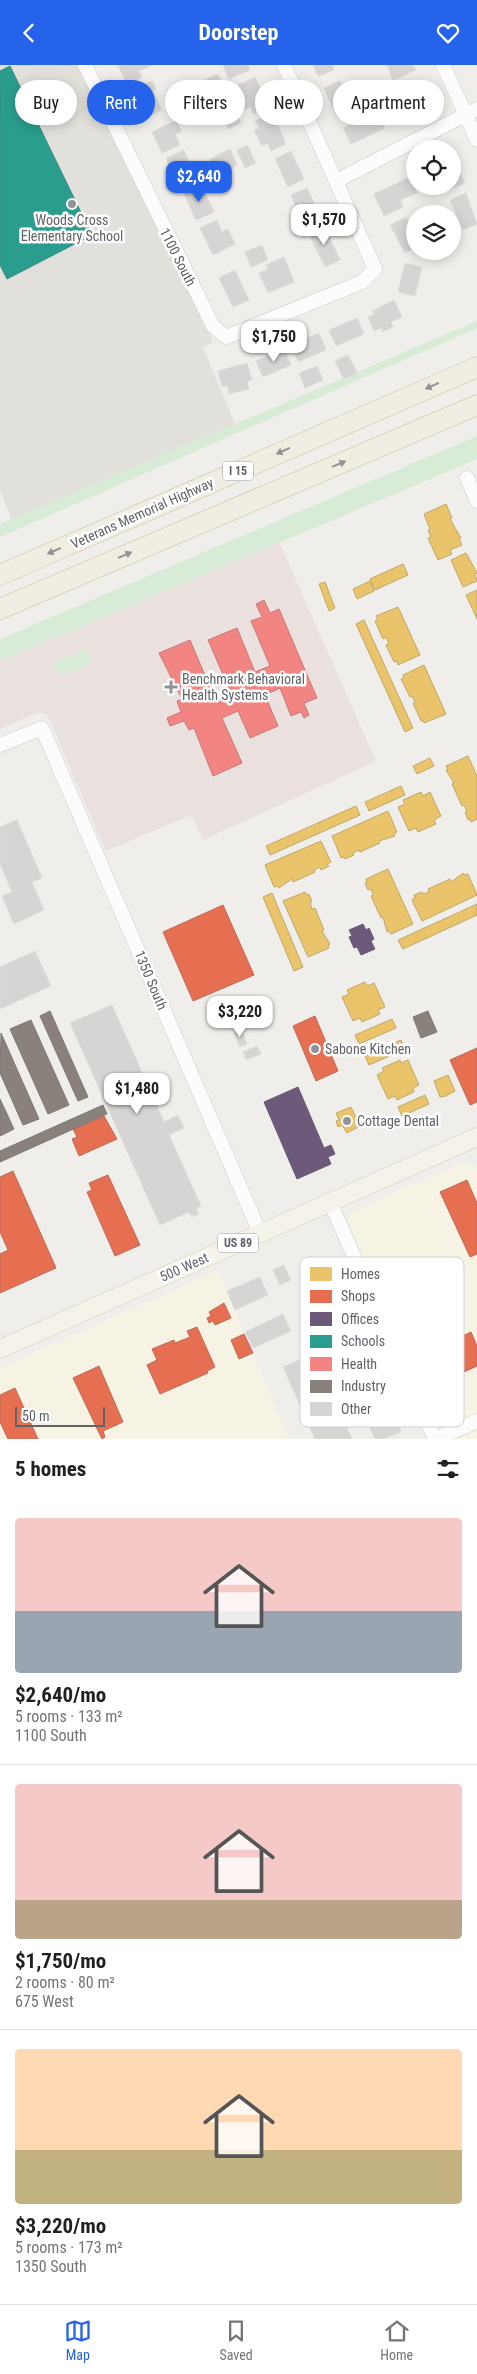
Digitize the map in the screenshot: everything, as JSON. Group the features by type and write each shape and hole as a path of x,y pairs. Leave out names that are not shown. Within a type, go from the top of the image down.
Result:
{"highway":[{"name":"Veterans Memorial Highway","path":"0,575 477,367"},
{"name":"I 15","path":"0,609 477,405"},
{"path":"434,423 477,411"}],"main road":[{"name":"500 West","path":"0,1349 260,1233 476,1140"}],"street":[{"name":"1100 South","path":"85,65 213,326 226,337 362,282 375,269 336,181"},
{"path":"284,65 336,181 471,112"},
{"path":"443,65 471,112 477,140"},
{"path":"467,479 477,501"},
{"name":"1350 South","path":"0,745 42,727 260,1233"},
{"path":"330,1203 354,1257"},
{"path":"464,1427 477,1421"},
{"path":"431,1427 436,1439 463,1427"}],"shaded area":[{"name":"Woods Cross Elementary School","path":"0,65 77,65 87,85 87,125 106,125 213,342 203,347 237,429 14,525 0,491"},
{"name":"Benchmark Behavioral Health Systems","path":"279,542 376,761 203,840 191,815 106,851 48,716 43,713 37,713 0,729 0,661"},
{"path":"468,1162 477,1169 477,1439 444,1439 439,1427 464,1427 464,1257 364,1257 348,1221 350,1215 356,1210 461,1163"},
{"path":"218,1271 289,1439 0,1439 0,1368"}],"green space":[{"path":"477,321 477,328 0,537 0,524"},
{"path":"477,436 477,459 0,661 0,639"},
{"path":"86,649 92,664 59,677 53,662"}],"building: Homes":[{"path":"446,504 452,518 450,519 461,538 459,539 462,545 450,550 452,554 438,560 428,538 431,537 428,530 430,529 424,514"},
{"path":"466,553 477,573 475,574 477,581 463,587 451,560"},
{"path":"403,564 408,575 375,590 370,579"},
{"path":"370,581 374,591 357,599 353,589"},
{"path":"325,582 335,608 329,611 319,584"},
{"path":"477,590 477,619 466,595"},
{"path":"398,607 420,655 398,665 397,661 394,662 386,645 389,644 386,637 383,639 375,621 378,620 376,616"},
{"path":"364,620 413,728 405,732 356,624"},
{"path":"424,665 446,714 424,723 423,720 421,721 413,703 415,702 412,696 410,697 401,679 404,678 403,675"},
{"path":"468,756 477,776 477,819 471,822 470,819 468,820 465,812 467,811 464,805 462,806 452,784 454,783 446,770 448,770 446,766"},
{"path":"430,758 434,766 417,774 413,766"},
{"path":"401,786 405,795 369,811 365,802"},
{"path":"421,792 423,796 430,792 441,816 434,820 436,824 418,832 416,828 409,831 398,807 405,804 403,800"},
{"path":"356,806 360,815 270,855 266,846"},
{"path":"388,811 397,832 394,834 395,836 379,841 380,843 360,852 359,850 353,853 354,855 345,859 344,857 341,858 332,836"},
{"path":"321,841 331,862 327,864 329,866 321,870 320,867 314,870 315,872 293,882 292,879 279,888 277,886 274,887 265,865"},
{"path":"388,869 413,924 391,934 389,931 387,932 383,917 381,918 371,896 373,895 371,889 368,890 365,883 367,882 366,879"},
{"path":"463,873 464,875 468,874 477,895 422,921 412,900 415,898 414,895 429,892 428,889 450,879 451,882"},
{"path":"305,892 307,895 309,894 312,909 315,908 324,930 322,931 330,944 328,945 329,948 308,957 283,901"},
{"path":"272,893 303,967 294,971 263,897"},
{"path":"477,904 477,915 403,949 398,940"},
{"path":"365,982 367,986 374,983 385,1007 378,1010 380,1014 362,1022 360,1018 353,1021 342,997 349,994 347,990"},
{"path":"392,1019 396,1028 359,1044 355,1035"},
{"path":"401,1040 405,1049 369,1065 365,1056"},
{"path":"400,1060 401,1063 408,1060 419,1085 413,1088 414,1092 397,1100 395,1096 388,1099 377,1075 384,1071 382,1068"},
{"path":"448,1075 455,1091 440,1097 434,1081"},
{"path":"425,1095 429,1104 402,1116 398,1107"},
{"name":"Cottage Dental","path":"351,1107 360,1126 347,1133 342,1125 338,1127 336,1121 339,1120 336,1113"}],"building: Shops":[{"path":"223,905 254,975 193,1001 163,932"},
{"name":"Sabone Kitchen","path":"315,1016 338,1071 316,1081 293,1026"},
{"path":"477,1048 477,1102 470,1105 450,1060"},
{"path":"104,1116 117,1139 79,1156 72,1139 77,1137 73,1129"},
{"path":"13,1171 56,1268 0,1293 0,1254 8,1250 0,1232 0,1177"},
{"path":"108,1175 140,1245 115,1256 87,1192 92,1190 89,1183"},
{"path":"467,1180 477,1203 477,1254 470,1257 440,1192"},
{"path":"224,1303 231,1318 215,1325 213,1321 209,1323 207,1318 211,1316 209,1312"},
{"path":"197,1327 215,1367 207,1371 208,1373 160,1394 147,1365 157,1360 152,1349 174,1340 175,1343 190,1337 187,1331"},
{"path":"471,1332 477,1346 477,1366 464,1372 464,1335"},
{"path":"244,1334 253,1353 239,1359 231,1340"},
{"path":"99,1366 123,1422 103,1431 105,1437 102,1439 73,1378"},
{"path":"15,1388 38,1439 8,1439 0,1422 0,1395"}],"building: Offices":[{"path":"363,924 366,930 369,928 374,939 371,941 375,949 361,955 357,947 354,948 349,937 352,936 349,930"},
{"path":"298,1087 324,1148 331,1145 335,1154 328,1157 331,1164 297,1179 264,1102"}],"building: Schools":[{"path":"10,66 17,80 15,80 15,125 39,125 92,235 7,279 0,265 0,71"}],"building: Health":[{"path":"264,600 270,613 279,609 317,698 304,703 309,715 304,718 301,712 291,716 280,688 265,695 278,726 250,738 238,711 222,718 242,763 213,776 194,728 189,730 184,721 170,726 167,718 181,712 177,701 182,699 159,653 190,640 215,699 231,693 208,640 237,628 255,672 270,666 251,621 262,617 256,604"}],"building: Industry":[{"path":"50,1011 88,1097 78,1101 40,1016"},
{"path":"428,1011 437,1032 421,1038 413,1017"},
{"path":"31,1020 69,1105 48,1114 10,1029"},
{"path":"1,1033 39,1119 23,1125 0,1073"},
{"path":"0,1099 14,1129 0,1136"},
{"path":"103,1105 107,1114 0,1162 0,1151"}],"building: Other":[{"path":"118,65 152,65 139,71 142,77 136,80 125,80"},
{"path":"223,65 248,65 250,70 229,79"},
{"path":"313,65 332,65 334,70 318,76"},
{"path":"387,65 413,65 416,70 393,80"},
{"path":"218,74 221,80 204,80"},
{"path":"255,77 256,80 254,114 250,107 245,110 245,82"},
{"path":"333,84 333,109 324,88"},
{"path":"155,95 162,110 155,113"},
{"path":"166,125 178,125 182,132 175,134 180,145 162,153 152,132"},
{"path":"226,125 237,125 228,129"},
{"path":"257,125 278,125 286,144 271,151 268,143 262,146 254,130 259,128"},
{"path":"349,125 384,125 385,128 351,144 343,128"},
{"path":"247,145 256,163 245,168 237,150"},
{"path":"230,149 237,165 217,174 210,159"},
{"path":"184,150 196,179 178,187 166,158"},
{"path":"291,151 304,179 288,187 275,159"},
{"path":"461,175 465,183 461,185"},
{"path":"406,179 406,195 412,195 400,200 403,207 384,216 374,194"},
{"path":"202,186 214,212 196,220 184,194"},
{"path":"307,188 320,215 303,223 291,195"},
{"path":"466,193 477,224 463,230 461,225 461,205 452,205 450,200"},
{"path":"406,217 406,252 405,253 390,225"},
{"path":"217,220 222,232 228,229 235,244 213,255 200,228"},
{"path":"324,225 340,260 325,267 308,232"},
{"path":"262,245 268,260 251,267 245,252"},
{"path":"284,257 294,282 268,293 259,273 268,269 266,265"},
{"path":"405,263 422,267 415,296 398,292"},
{"path":"235,270 249,300 233,307 219,278"},
{"path":"394,300 402,317 391,322 393,327 383,332 381,328 374,331 368,317 374,314 372,311"},
{"path":"357,318 364,334 336,346 329,330"},
{"path":"319,333 326,350 298,362 292,347 298,344 297,342"},
{"path":"284,349 291,365 263,377 256,361"},
{"path":"348,355 357,373 344,379 335,361"},
{"path":"247,363 252,380 247,381 249,389 229,394 227,386 222,387 218,371"},
{"path":"317,366 323,380 305,388 299,373"},
{"path":"17,820 42,878 32,882 44,910 14,924 2,896 12,892 0,864 0,827"},
{"path":"35,951 51,986 0,1009 0,967"},
{"path":"112,1005 164,1122 178,1115 184,1128 169,1135 201,1206 196,1209 199,1214 192,1217 189,1212 160,1225 70,1023"},
{"path":"241,1030 247,1044 240,1047 234,1033"},
{"path":"257,1046 261,1054 246,1060 243,1052"},
{"path":"284,1265 291,1280 280,1285 273,1270"},
{"path":"260,1277 268,1295 235,1310 227,1291"},
{"path":"283,1314 291,1331 253,1348 245,1332"},
{"path":"300,1359 300,1405 283,1367"},
{"path":"310,1427 347,1427 352,1439 315,1439"},
{"path":"370,1427 399,1427 401,1432 384,1439 375,1439"}],"place":[{"name":"Woods Cross Elementary School","path":"72,204"},
{"name":"Benchmark Behavioral Health Systems","path":"171,687"},
{"name":"Sabone Kitchen","path":"315,1049"},
{"name":"Cottage Dental","path":"347,1121"}]}
